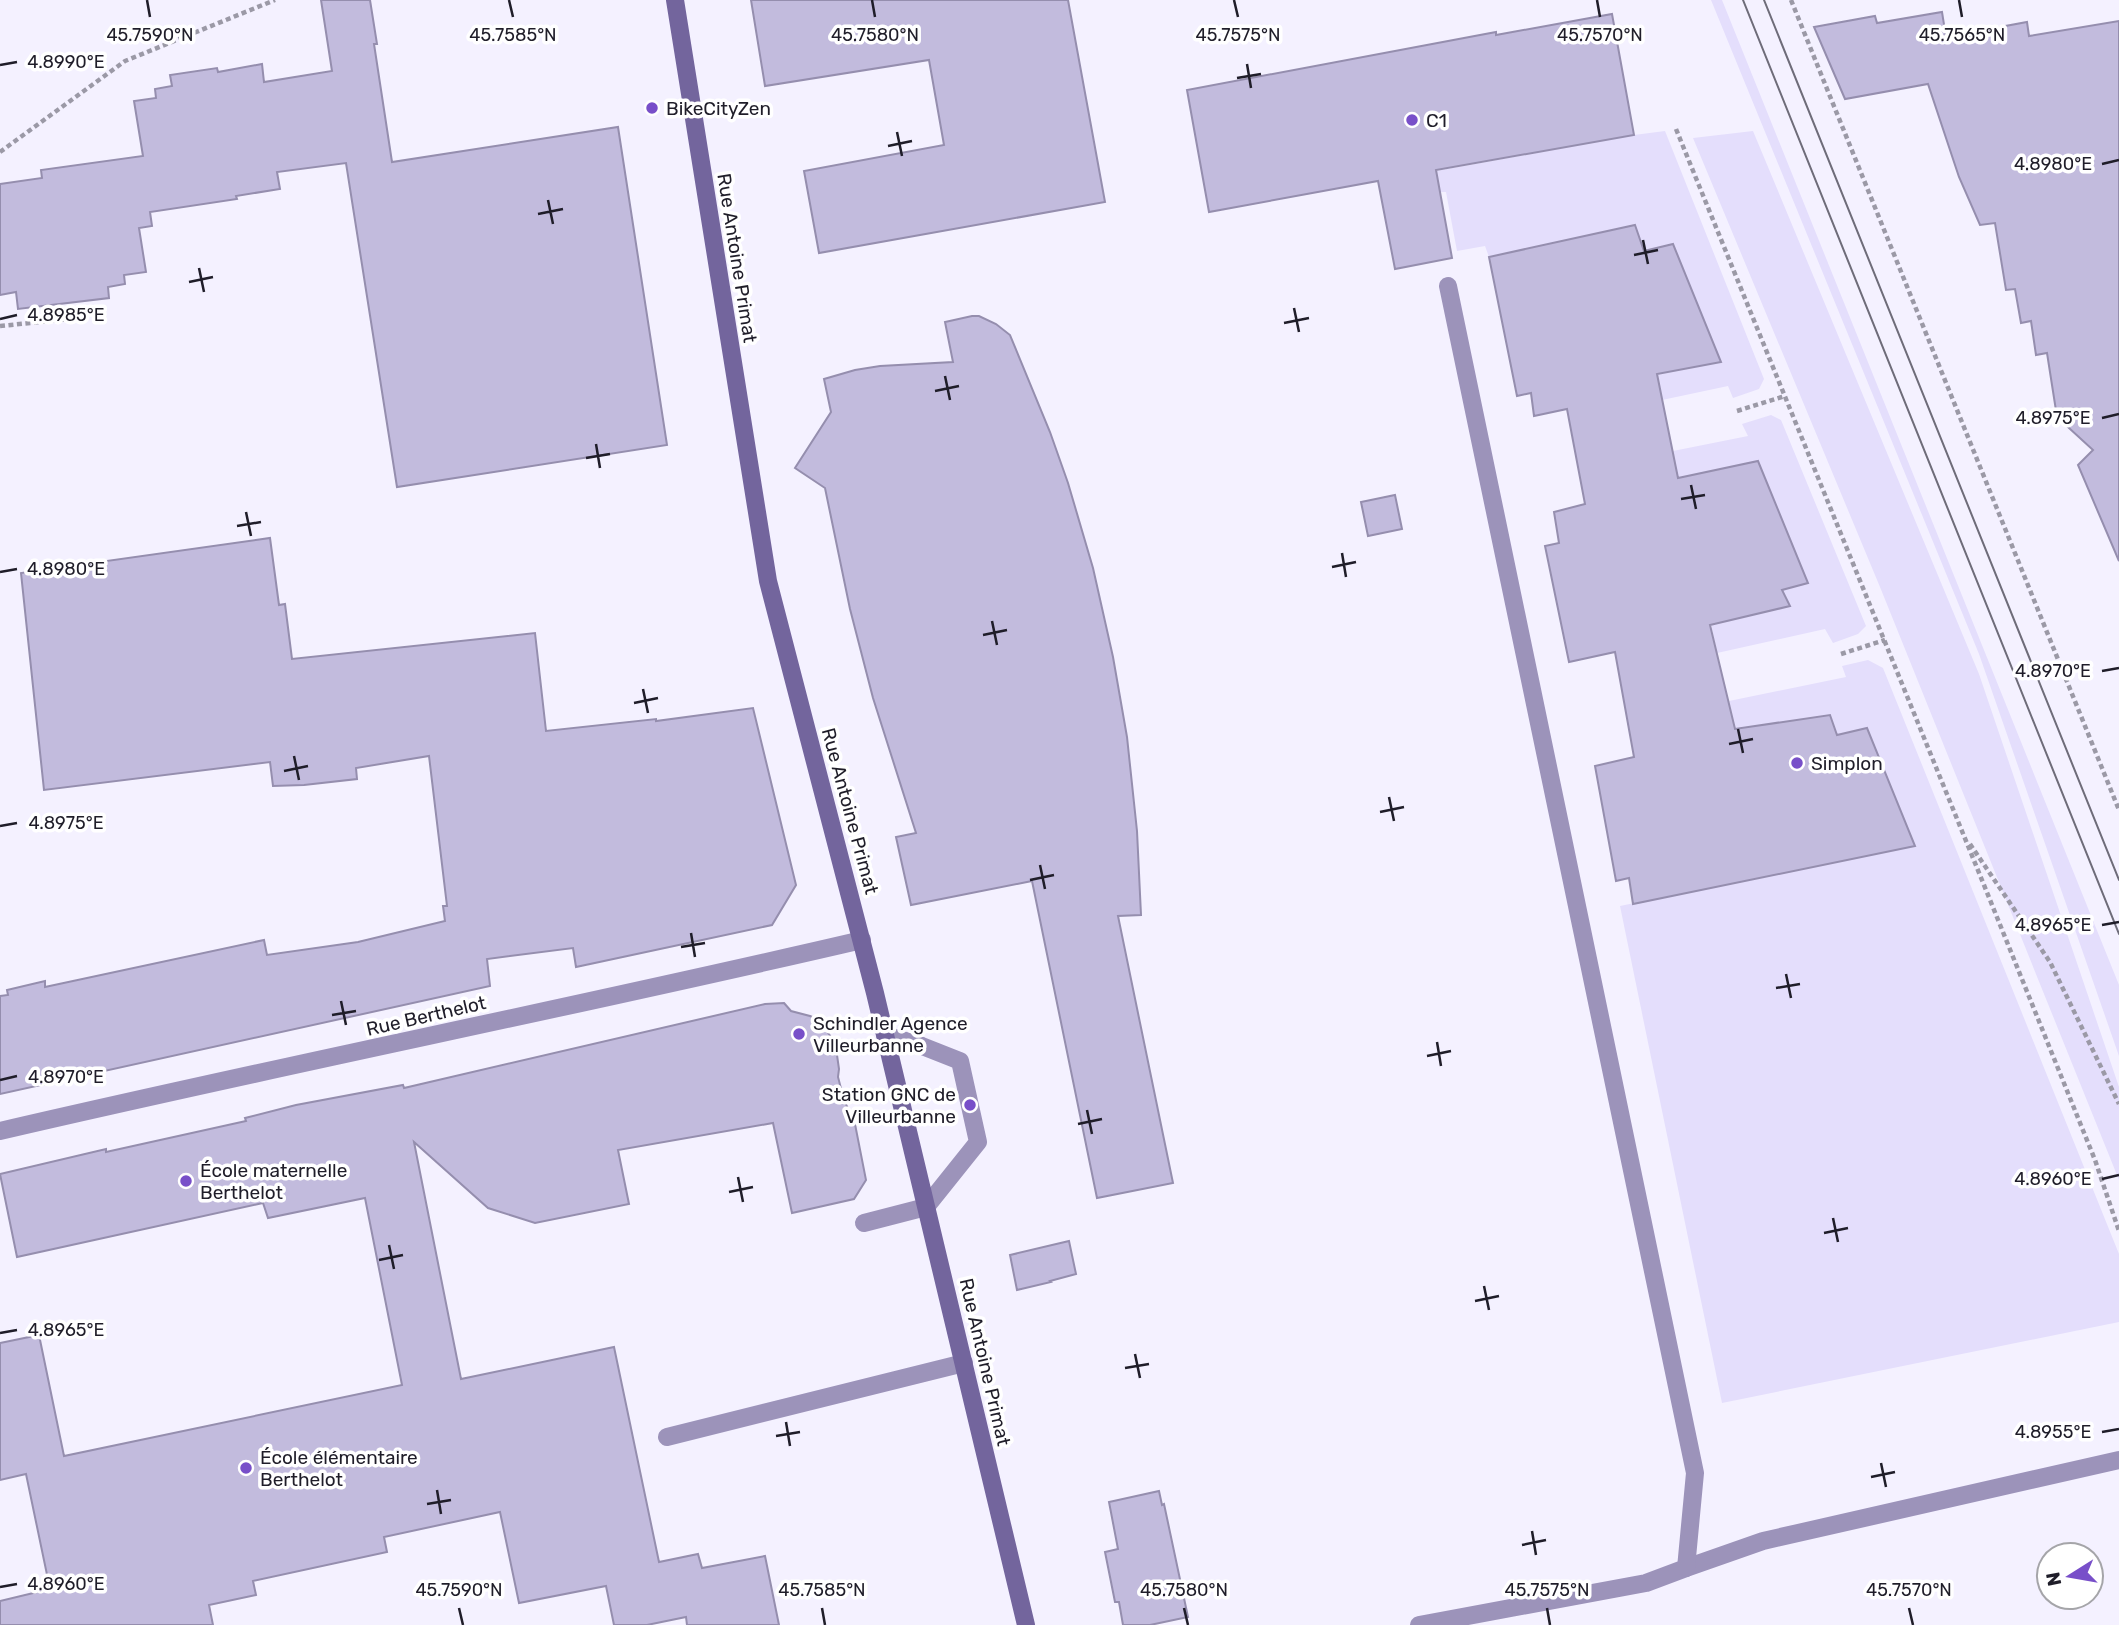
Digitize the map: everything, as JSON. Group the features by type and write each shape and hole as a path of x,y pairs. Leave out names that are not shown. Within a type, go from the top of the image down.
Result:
{"main road":[{"name":"Rue Antoine Primat","path":"675,0 768,581 862,940 1026,1625"}],"street":[{"path":"1448,286 1695,1474 1686,1568"},
{"name":"Rue Berthelot","path":"0,1130 862,940"},
{"path":"864,1223 926,1207 978,1142 961,1060 885,1035"},
{"path":"667,1437 964,1363"},
{"path":"1419,1625 1646,1583 1763,1541 2119,1460"}],"path":[{"path":"0,152 125,61 275,0"},
{"path":"1791,0 2119,810"},
{"path":"1676,129 2095,1160 2119,1231"},
{"path":"0,326 69,319"},
{"path":"1737,411 1784,396"},
{"path":"1841,654 1885,640"},
{"path":"1964,835 2050,962 2119,1104"}],"shaded area":[{"path":"1711,0 1722,0 2119,985 2119,1056 1979,654"},
{"path":"1665,131 1764,379 1759,389 1733,398 1728,386 1662,400 1656,374 1721,362 1673,244 1644,251 1634,225 1489,257 1485,246 1457,251 1446,192 1440,192 1436,171"},
{"path":"1753,131 1979,674 2119,1087 2119,1180 1880,587 1693,138"},
{"path":"1771,415 1781,420 1866,626 1858,634 1833,643 1825,629 1717,653 1711,624 1790,605 1782,590 1808,583 1758,461 1678,479 1673,451 1748,436 1742,424"},
{"path":"1868,660 1883,668 2119,1254 2119,1322 1722,1403 1620,906 1914,846 1867,728 1837,735 1830,715 1735,729 1729,701 1846,677 1842,666"}],"building":[{"path":"321,0 370,0 392,162 618,127 667,445 397,487 346,163 277,172 280,189 236,196 237,199 150,212 152,226 139,228 146,272 124,275 125,284 108,287 109,298 18,309 16,292 0,295 0,184 42,178 41,170 143,156 134,101 156,98 155,89 172,86 170,75 217,68 218,72 262,64 264,82 332,71"},
{"path":"751,0 1068,0 1105,202 819,253 804,171 944,145 929,60 765,86"},
{"path":"1942,12 1946,37 2027,22 2029,36 2119,21 2119,561 2078,465 2093,450 2057,417 2047,353 2036,355 2031,321 2021,323 2015,289 2006,290 1995,223 1980,225 1959,177 1928,84 1845,99 1814,27 1875,16 1877,23"},
{"name":"C1","path":"1612,14 1634,135 1436,170 1452,258 1395,269 1378,181 1209,212 1187,90 1496,32 1496,35"},
{"path":"1635,225 1644,251 1673,244 1721,362 1657,374 1678,478 1758,461 1808,583 1782,590 1790,606 1710,625 1735,729 1830,715 1837,735 1867,728 1915,846 1633,904 1629,878 1616,881 1595,766 1634,757 1615,652 1569,662 1545,546 1559,543 1554,512 1585,504 1567,409 1534,416 1531,393 1517,396 1489,257"},
{"path":"979,316 996,324 1010,335 1050,432 1093,568 1127,737 1137,831 1141,915 1118,916 1173,1183 1097,1198 1032,881 911,905 896,837 916,833 873,698 850,609 825,488 795,468 831,412 824,379 880,366 953,362 945,322"},
{"path":"1395,495 1402,529 1368,536 1361,502"},
{"path":"270,538 279,605 285,604 292,659 535,633 546,731 656,721 753,708 796,885 772,925 576,967 573,948 487,959 490,986 0,1094 0,996 8,995 7,990 45,981 45,987 264,940 267,955 358,942 445,921 443,906 447,906 429,756 356,768 357,779 304,785 273,786 270,762 44,790 21,573"},
{"path":"784,1003 791,1011 820,1020 832,1039 837,1055 838,1077 844,1100 855,1124 866,1180 854,1199 792,1213 773,1123 618,1150 629,1204 535,1223 488,1208 414,1142 461,1379 614,1347 659,1562 698,1554 702,1568 765,1556 779,1625 687,1625 686,1617 647,1625 614,1625 606,1586 519,1603 500,1512 384,1537 387,1552 253,1581 256,1595 209,1605 213,1625 0,1625 0,1601 50,1589 26,1474 0,1480 0,1343 39,1335 64,1456 402,1385 365,1198 268,1218 263,1203 17,1257 0,1174 106,1149 106,1152 246,1121 245,1118 296,1105 403,1085 404,1088 765,1004"},
{"path":"1069,1241 1076,1274 1017,1290 1010,1255"},
{"path":"1159,1491 1188,1617 1150,1625 1123,1625 1119,1602 1115,1602 1105,1552 1118,1549 1109,1502"}],"tram line":[{"path":"1743,0 2119,934"},
{"path":"1764,0 2119,880"}],"place":[{"name":"BikeCityZen","path":"652,108"},
{"name":"C1","path":"1412,120"},
{"name":"Simplon","path":"1797,763"},
{"name":"Schindler Agence Villeurbanne","path":"799,1034"},
{"name":"Station GNC de Villeurbanne","path":"970,1105"},
{"name":"École maternelle Berthelot","path":"186,1181"},
{"name":"École élémentaire Berthelot","path":"246,1468"}]}
